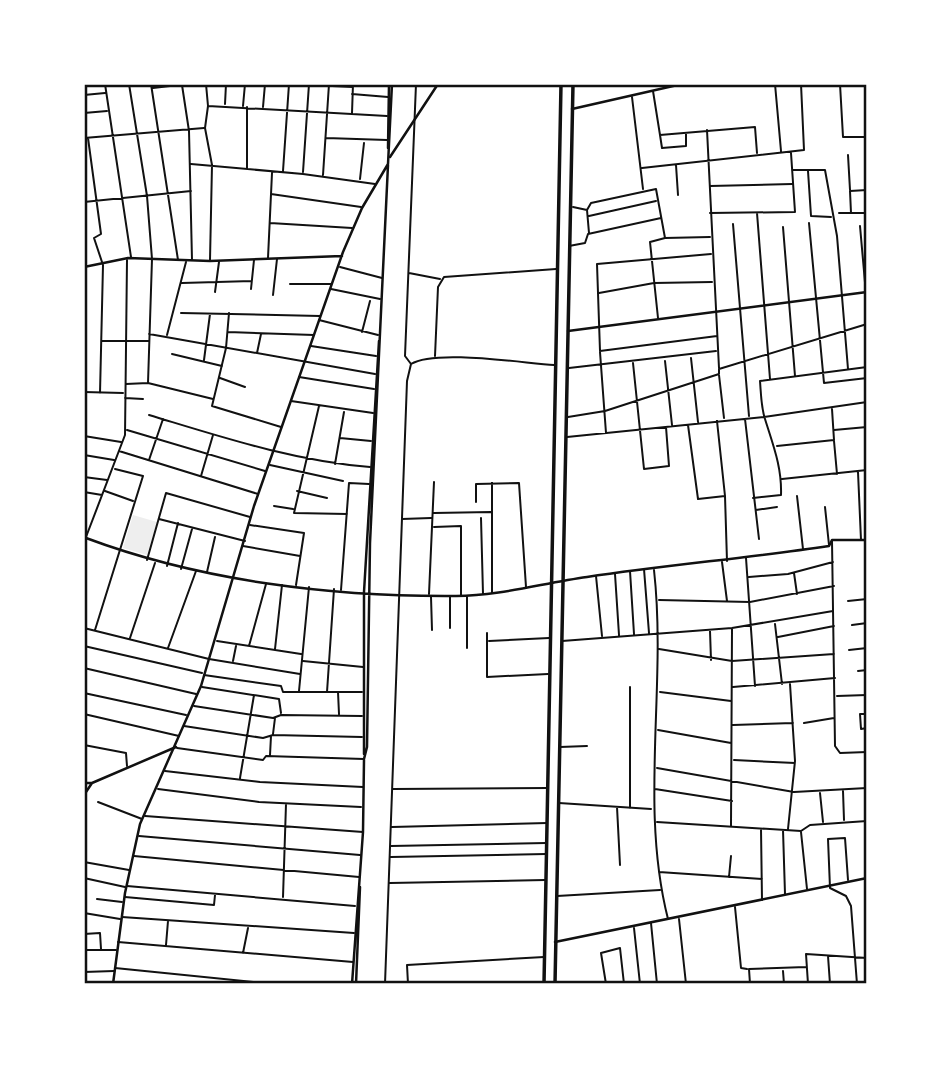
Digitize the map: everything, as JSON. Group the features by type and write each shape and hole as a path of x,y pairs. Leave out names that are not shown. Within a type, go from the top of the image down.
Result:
{"highway":[{"path":"544,984 561,84"},
{"path":"555,984 573,84"}],"main road":[{"path":"390,84 390,157"},
{"path":"364,759 367,747 369,592 390,84"},
{"path":"113,984 126,887 143,818 201,686 251,517 341,256 362,208 390,157 438,84"},
{"path":"572,109 682,84"},
{"path":"84,266 129,258 220,261 341,256"},
{"path":"568,331 600,324 866,292"},
{"path":"354,984 363,832 363,592 379,335"},
{"path":"84,543 86,538 167,566 267,583 363,592 467,596 596,575 722,562 803,550 829,546 832,540 867,540"},
{"path":"84,783 92,783 176,747"},
{"path":"84,795 92,783"},
{"path":"354,984 356,906 360,877"},
{"path":"555,942 867,878"}],"street":[{"path":"86,538 123,442 124,429 129,258 105,84"},
{"path":"129,84 147,196 152,259 148,383"},
{"path":"178,261 152,86 187,84"},
{"path":"206,84 208,106 205,128 212,165 210,261"},
{"path":"225,105 226,84"},
{"path":"245,84 247,169"},
{"path":"263,108 265,84"},
{"path":"282,172 289,84 353,86 352,114"},
{"path":"303,174 309,84"},
{"path":"411,364 405,356 416,84"},
{"path":"775,84 781,152"},
{"path":"642,168 804,150 801,84"},
{"path":"840,84 843,137 867,137"},
{"path":"182,85 191,164 192,261"},
{"path":"323,176 329,85"},
{"path":"653,90 662,148 686,146 686,132"},
{"path":"84,95 106,93"},
{"path":"352,94 388,97"},
{"path":"632,95 643,190"},
{"path":"208,106 388,116"},
{"path":"84,113 108,111"},
{"path":"660,135 755,127 757,154"},
{"path":"84,138 111,138 205,128"},
{"path":"707,130 711,254 724,419"},
{"path":"88,138 102,234 94,238 103,264 100,393"},
{"path":"326,138 364,141 389,139"},
{"path":"360,180 364,141"},
{"path":"710,213 795,212 791,152"},
{"path":"848,155 851,213"},
{"path":"191,164 323,176 376,184"},
{"path":"676,164 678,195"},
{"path":"792,170 825,170 831,216 837,236 848,369"},
{"path":"807,170 811,216 831,216"},
{"path":"267,259 272,171"},
{"path":"709,186 793,184"},
{"path":"569,246 585,243 589,234 587,210 591,203 643,190 656,189 666,238"},
{"path":"839,213 867,212 866,190 850,191"},
{"path":"84,202 192,191"},
{"path":"271,194 362,208"},
{"path":"589,216 657,200"},
{"path":"570,207 587,210"},
{"path":"757,212 770,379"},
{"path":"589,234 662,218"},
{"path":"270,223 353,228"},
{"path":"809,223 824,383 867,378"},
{"path":"733,224 753,498 759,539"},
{"path":"860,226 867,305"},
{"path":"783,227 796,376"},
{"path":"658,319 650,242 666,238 711,237"},
{"path":"606,433 597,264 711,254"},
{"path":"273,295 278,259"},
{"path":"251,289 254,260"},
{"path":"167,336 186,261"},
{"path":"215,292 220,261"},
{"path":"338,267 383,278"},
{"path":"409,273 441,279 557,269"},
{"path":"435,357 438,287 441,279"},
{"path":"181,283 252,281"},
{"path":"598,293 654,284 713,282"},
{"path":"290,284 332,284"},
{"path":"330,289 370,300 382,299"},
{"path":"362,332 370,300"},
{"path":"181,313 320,318 379,335"},
{"path":"204,362 211,313"},
{"path":"229,313 226,348 212,406 282,428"},
{"path":"719,369 744,364 867,324"},
{"path":"228,332 314,335"},
{"path":"257,354 261,333"},
{"path":"149,334 375,374"},
{"path":"600,351 717,337"},
{"path":"101,341 149,341"},
{"path":"310,346 376,356"},
{"path":"568,368 691,357 718,351"},
{"path":"172,354 222,366"},
{"path":"385,984 407,381 411,364 422,358 435,357 556,365"},
{"path":"691,357 698,422"},
{"path":"665,359 673,426"},
{"path":"633,363 644,469 669,466 666,425"},
{"path":"753,498 781,495 781,479 775,447 764,417 760,381 867,367"},
{"path":"568,417 605,411 719,374"},
{"path":"299,377 374,389"},
{"path":"219,378 244,387"},
{"path":"125,384 148,383 214,399"},
{"path":"84,392 124,393"},
{"path":"124,398 143,399"},
{"path":"291,401 344,411 373,413"},
{"path":"567,437 764,417 867,402"},
{"path":"319,406 296,491 294,513 347,514"},
{"path":"832,408 837,474"},
{"path":"335,464 344,411"},
{"path":"149,415 273,452 335,464 370,467"},
{"path":"149,461 163,419"},
{"path":"716,420 727,561"},
{"path":"688,424 698,499 724,496"},
{"path":"834,430 867,427"},
{"path":"124,429 156,441 266,472"},
{"path":"201,477 213,435"},
{"path":"84,436 123,442"},
{"path":"339,438 371,441"},
{"path":"775,447 834,440"},
{"path":"119,451 259,494"},
{"path":"84,455 116,461"},
{"path":"269,465 343,481"},
{"path":"95,631 143,476 113,468"},
{"path":"781,479 867,470"},
{"path":"858,471 861,541"},
{"path":"84,477 108,481"},
{"path":"432,630 430,596 434,482"},
{"path":"341,590 349,483 369,484"},
{"path":"492,483 492,594"},
{"path":"476,502 475,484 519,483 526,588"},
{"path":"105,491 134,502"},
{"path":"296,491 327,498"},
{"path":"84,492 103,495"},
{"path":"147,560 166,493 251,517"},
{"path":"797,496 803,550"},
{"path":"274,506 294,509"},
{"path":"755,510 777,507"},
{"path":"825,508 829,546"},
{"path":"432,513 492,512"},
{"path":"402,519 432,518"},
{"path":"481,518 483,595"},
{"path":"158,519 245,541"},
{"path":"84,522 91,524"},
{"path":"167,566 178,523"},
{"path":"249,524 304,533 296,585"},
{"path":"432,527 461,526 461,596"},
{"path":"181,569 192,528"},
{"path":"207,573 215,535"},
{"path":"832,540 835,562 833,611 837,752 867,752"},
{"path":"243,547 301,556"},
{"path":"746,558 755,686"},
{"path":"129,639 156,562"},
{"path":"722,562 727,602"},
{"path":"748,577 794,573 835,562"},
{"path":"644,569 649,634"},
{"path":"654,569 659,634 658,730 652,809 661,890 668,920"},
{"path":"168,649 196,571"},
{"path":"630,571 634,635"},
{"path":"614,573 620,636"},
{"path":"794,573 797,596"},
{"path":"596,575 602,637"},
{"path":"248,646 267,583"},
{"path":"275,650 282,584"},
{"path":"657,600 750,602 797,596 835,586"},
{"path":"299,692 309,587"},
{"path":"327,692 334,589"},
{"path":"450,596 450,628"},
{"path":"467,596 467,649"},
{"path":"848,601 867,598"},
{"path":"561,641 752,626 833,611"},
{"path":"775,623 782,684"},
{"path":"852,625 867,623"},
{"path":"777,637 834,626"},
{"path":"84,628 209,659 300,674"},
{"path":"731,827 732,628"},
{"path":"710,630 710,660"},
{"path":"486,633 487,677 550,674"},
{"path":"487,641 550,638"},
{"path":"215,640 302,654"},
{"path":"233,663 236,645"},
{"path":"84,646 204,674 281,686 283,692 363,692"},
{"path":"849,650 867,648"},
{"path":"658,649 732,662 835,654"},
{"path":"302,661 363,667"},
{"path":"84,668 197,694"},
{"path":"858,670 867,670"},
{"path":"732,687 836,678"},
{"path":"788,830 795,763 790,684"},
{"path":"201,686 279,699 281,715"},
{"path":"630,687 630,808"},
{"path":"338,692 340,715"},
{"path":"658,692 732,701"},
{"path":"84,693 188,716"},
{"path":"240,779 254,695"},
{"path":"836,696 867,695"},
{"path":"193,706 275,717 363,716"},
{"path":"84,714 180,736"},
{"path":"867,714 860,714 861,729 867,728"},
{"path":"270,756 275,717"},
{"path":"804,723 835,717"},
{"path":"732,725 793,723"},
{"path":"184,726 246,735 363,737"},
{"path":"658,730 732,743"},
{"path":"84,745 126,753 127,766"},
{"path":"559,747 587,746"},
{"path":"176,747 263,760 270,756 364,759"},
{"path":"733,760 795,763"},
{"path":"656,768 732,784 794,792 867,788"},
{"path":"165,771 364,787"},
{"path":"392,789 548,788"},
{"path":"157,789 286,803 363,807"},
{"path":"654,789 732,801"},
{"path":"843,790 844,822"},
{"path":"820,792 823,824"},
{"path":"98,802 143,818 363,832"},
{"path":"283,899 286,803"},
{"path":"558,803 652,809"},
{"path":"617,807 620,865"},
{"path":"655,822 801,831 810,825 867,821"},
{"path":"391,827 547,823"},
{"path":"761,828 762,900"},
{"path":"783,830 785,895"},
{"path":"801,831 807,891"},
{"path":"138,836 361,855"},
{"path":"848,882 845,838 828,839 830,886 850,903 857,984"},
{"path":"390,846 547,843"},
{"path":"390,857 547,854"},
{"path":"133,855 360,877"},
{"path":"729,878 731,856"},
{"path":"84,862 130,870"},
{"path":"659,872 762,879"},
{"path":"84,878 126,887 356,906"},
{"path":"389,883 546,880"},
{"path":"556,896 661,890"},
{"path":"97,899 214,905 215,894"},
{"path":"735,906 740,968 807,967"},
{"path":"84,913 121,918 355,933"},
{"path":"679,918 686,984"},
{"path":"166,946 169,921"},
{"path":"651,923 657,984"},
{"path":"243,954 248,927"},
{"path":"634,927 640,984"},
{"path":"84,934 100,933 101,949"},
{"path":"117,942 353,962"},
{"path":"606,984 601,953 620,948 624,984"},
{"path":"84,950 116,950"},
{"path":"808,984 806,954 856,960 867,958"},
{"path":"828,955 830,984"},
{"path":"408,984 407,965 545,957"},
{"path":"749,969 750,984"},
{"path":"783,969 784,984"},
{"path":"84,972 114,970 274,984"},
{"path":"211,979 211,984"}],"shaded area":[{"path":"133,515 157,522 147,555 123,548"}]}
